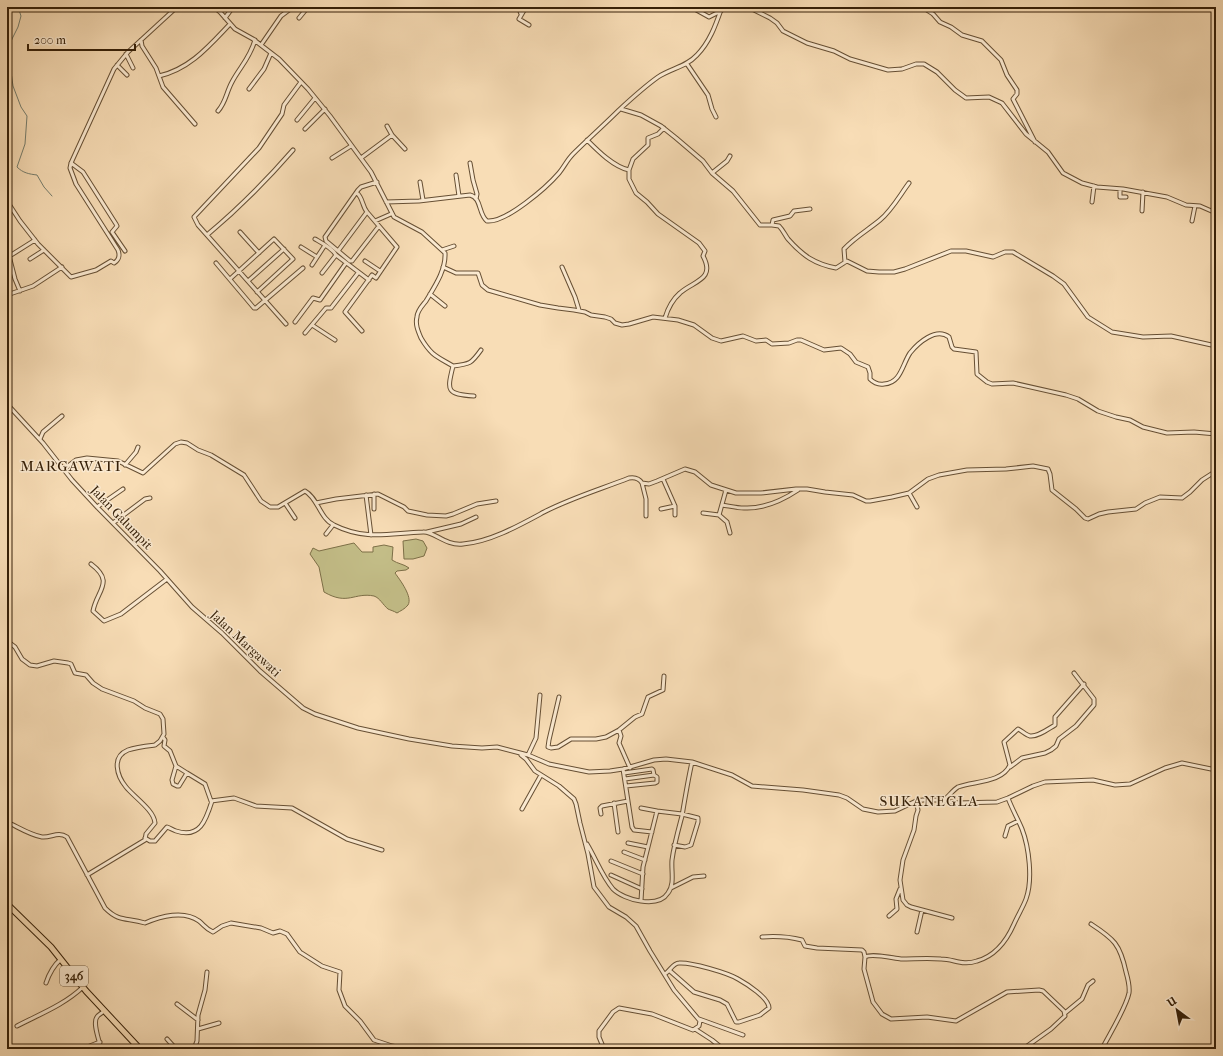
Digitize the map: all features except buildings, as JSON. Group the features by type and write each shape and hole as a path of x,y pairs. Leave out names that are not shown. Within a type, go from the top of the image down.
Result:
{"main road":[{"name":"346","path":"7,904 48,944 104,1011 140,1049"}],"street":[{"path":"7,201 33,241 60,268 72,277 96,270 112,261 114,263 117,260 119,256 118,250 76,184 70,168 101,95 118,66 141,41 177,7"},
{"path":"214,7 235,29 255,40 272,53 325,109 377,182 391,214 398,220 422,232 446,254 439,279 417,316 418,329 428,349 453,366 471,362 481,350"},
{"path":"225,18 233,7"},
{"path":"261,45 281,16 291,7"},
{"path":"516,7 519,9 521,14"},
{"path":"526,7 519,17 520,20 529,25"},
{"path":"691,7 709,17 722,9"},
{"path":"748,7 770,18 786,32 807,43 834,51 850,59 888,70 902,69 920,63 927,65 966,98 989,97 1002,103 1026,134 1048,152 1060,169 1067,175 1082,183 1167,197 1181,203 1200,206 1216,213"},
{"path":"922,7 933,14 940,22 951,27 962,35 982,41 1001,60 1007,75 1017,90 1017,94 1013,99 1035,142"},
{"path":"299,18 306,8"},
{"path":"470,163 477,194 476,199 482,216 487,221 492,222 509,214 546,188 572,155 632,97 659,76 687,64 698,54 706,45 722,9"},
{"path":"159,76 172,73 193,60 230,24"},
{"path":"218,111 225,102 227,91 232,82 248,59 255,40"},
{"path":"141,41 142,46 153,63 165,89 195,124"},
{"path":"249,89 264,69 272,53"},
{"path":"126,56 133,68"},
{"path":"687,64 708,95 716,117"},
{"path":"118,66 127,76"},
{"path":"286,324 198,225 194,219 194,216 258,148 282,114 284,105 301,82"},
{"path":"297,120 315,98"},
{"path":"305,129 325,109"},
{"path":"621,109 637,113 664,128 702,161 712,173 733,191 760,225 772,225 781,228 786,237 800,252 812,260 836,268 847,261 866,270 894,272 951,251 966,251 993,256 1005,252 1013,252 1064,284 1088,317 1112,332 1143,337 1171,336 1216,346"},
{"path":"387,126 392,135 405,149"},
{"path":"664,128 658,134 648,138 648,145 633,160 629,170 629,179 636,193 658,214 697,241 705,250 703,256 706,265 706,274 695,284 681,292 674,299 665,318"},
{"path":"361,158 392,135"},
{"path":"587,140 604,157 621,168 629,170"},
{"path":"332,158 351,146"},
{"path":"207,235 266,180 293,150"},
{"path":"712,173 727,161 730,156"},
{"path":"73,164 83,172 116,224 112,232 125,251"},
{"path":"456,175 458,196"},
{"path":"377,182 361,187 324,238 350,261 352,261 379,226"},
{"path":"420,182 424,200"},
{"path":"845,262 844,249 852,240 880,220 889,211 909,183"},
{"path":"1092,202 1094,186"},
{"path":"1120,189 1120,197 1126,197"},
{"path":"1142,211 1143,192"},
{"path":"357,193 361,197 364,208 397,247 376,278 372,276 345,312 362,331"},
{"path":"386,202 470,195 474,196 476,199"},
{"path":"1192,222 1195,206"},
{"path":"772,225 774,220 790,216 794,211 810,209"},
{"path":"338,251 367,212"},
{"path":"375,221 391,214"},
{"path":"240,232 259,253"},
{"path":"315,239 335,252 336,255 369,280"},
{"path":"230,279 274,240 293,259 257,292"},
{"path":"20,291 8,257 33,241"},
{"path":"312,265 325,245"},
{"path":"442,250 454,246"},
{"path":"301,247 317,257"},
{"path":"248,281 284,249"},
{"path":"30,259 42,251"},
{"path":"322,273 336,255"},
{"path":"365,261 380,271"},
{"path":"216,263 254,308 258,308 303,268"},
{"path":"295,322 313,298 320,300 346,263"},
{"path":"443,267 456,273 477,273 482,285 488,290 540,305 579,310 591,315 611,319 615,323 624,325 653,317 665,318 694,325 714,339 721,341 743,336 754,340 766,340 772,344 789,343 799,340 809,342 823,350 841,348 850,354 856,362 868,367 870,379 879,384 887,384 897,378 910,354 922,342 935,334 943,334 949,337 954,349 973,350 976,352 977,374 992,384 1013,383 1066,395 1078,399 1098,411 1167,433 1194,432 1216,434"},
{"path":"562,267 579,310"},
{"path":"7,296 36,284 60,268"},
{"path":"305,333 326,308 331,308 358,272"},
{"path":"430,294 445,306"},
{"path":"312,324 335,340"},
{"path":"453,366 449,384 451,390 457,394 474,396"},
{"name":"Jalan Galumpit","path":"7,404 97,507 160,571"},
{"path":"40,440 43,432 62,416"},
{"path":"64,469 76,460 81,459 118,461 143,472 175,444 181,442 187,443 198,450 211,455 244,475 263,503 270,507 276,508 305,491 310,494 333,525 354,534 389,535 427,532 461,524 476,517"},
{"path":"125,465 136,452 138,447"},
{"path":"642,483 649,484 682,470 689,470 700,475 711,485 736,493 761,494 800,489 853,495 866,500 892,497 909,493 928,479 939,475 967,470 1006,469 1033,466 1046,468 1050,472 1052,490 1088,519 1108,512 1136,509 1145,503 1160,497 1183,498 1202,480 1216,471"},
{"path":"427,532 453,544 473,543 520,525 583,494 632,477 638,479 642,483 646,499 646,516"},
{"path":"663,479 675,506 675,515"},
{"path":"97,507 123,489"},
{"path":"722,505 743,508 761,506 778,501 800,489"},
{"path":"719,515 726,490"},
{"path":"909,493 917,507"},
{"path":"316,503 374,494 382,495 407,510 432,516 450,515 477,504 496,501"},
{"path":"374,494 374,510"},
{"path":"366,495 371,535"},
{"path":"113,524 145,499 150,498"},
{"path":"285,503 295,518"},
{"path":"661,509 675,506"},
{"path":"703,513 719,515 727,522 730,533"},
{"path":"326,534 333,525"},
{"path":"91,564 98,569 103,578 101,590 93,609 97,616 104,621 122,614 167,579"},
{"name":"Jalan Margawati","path":"160,571 204,618 222,633 285,693 304,708 315,714 369,731 414,740 465,747 498,747 528,755 550,764 589,772 624,771"},
{"path":"7,641 14,647 22,659 30,664 37,666 54,661 71,664 75,673 86,675 93,683 102,689 134,701 158,714 163,719 163,736 159,742 155,745 134,748 125,752 118,757 116,764 124,785 139,800 155,820 155,823 146,838 129,850 88,874"},
{"path":"944,800 957,788 996,777 1022,758 1048,752 1056,746 1058,739 1079,724 1094,703 1094,699 1084,684 1074,673"},
{"path":"559,697 549,740 550,748 558,747 572,739 600,739 619,730 635,717 642,714 648,697 663,690 664,676"},
{"path":"1009,768 1010,765 1004,742 1018,729 1027,735 1032,736 1053,726 1055,723 1055,717 1084,684"},
{"path":"528,755 536,738 540,695"},
{"path":"619,730 621,736 619,743 630,768"},
{"path":"163,736 165,740 164,746 170,751 176,766 205,784 209,799 212,801"},
{"path":"519,753 526,759 532,769 559,786 574,799 585,841 594,887 610,907 626,917 636,926 654,960 665,974 674,990 699,1019 743,1035"},
{"path":"624,771 654,760 666,759 692,762 732,775 752,786 803,790 839,795 847,798 864,809 878,812 895,811 916,801 944,800 958,803 997,802 1039,783 1045,782 1093,780 1124,785 1130,784 1165,768 1182,763 1216,770"},
{"path":"585,841 605,878 615,890 623,896 648,902 663,898 667,895 671,888 674,845 682,814 692,762"},
{"path":"176,766 172,780 174,785 179,786 187,773"},
{"path":"624,771 652,769 654,771 654,775 657,777 657,782 655,783 626,786"},
{"path":"624,771 632,828 634,830 652,832"},
{"path":"522,809 541,775"},
{"path":"625,779 654,775"},
{"path":"212,801 234,798 256,806 292,808 347,839 382,850"},
{"path":"865,957 871,955 901,959 943,959 967,963 977,961 988,956 999,947 1010,933 1026,898 1029,886 1028,861 1025,843 1021,828 1011,808 1008,798"},
{"path":"146,838 153,842 157,840 167,827 176,831 186,832 197,830 207,817 212,801"},
{"path":"601,814 601,806 628,801"},
{"path":"916,801 918,812 914,832 903,860 900,878 900,887 903,900 907,905 952,918"},
{"path":"614,803 618,832"},
{"path":"641,808 682,814 696,817 698,819 691,845 685,847 674,845"},
{"path":"641,901 645,860 657,811"},
{"path":"1005,836 1008,826 1018,821"},
{"path":"7,822 39,836 47,837 60,834 68,838 105,908 114,916 124,920 134,919 145,923 159,917 189,915 200,922 207,930 213,932 222,926 231,923 261,928 273,933 280,931 286,934 300,952 322,966 340,972 339,990 345,1006 360,1021 374,1040 407,1049"},
{"path":"628,843 648,847"},
{"path":"624,852 645,860"},
{"path":"611,861 643,874"},
{"path":"611,875 642,889"},
{"path":"671,888 693,877 704,876"},
{"path":"888,916 897,909 896,899 900,887"},
{"path":"917,932 922,910"},
{"path":"1091,924 1112,939 1117,945 1122,954 1129,987 1127,1000 1102,1049"},
{"path":"762,937 771,936 802,940 805,946 817,948 864,951 864,969 873,1002 882,1014 888,1018 897,1019 927,1017 956,1021 1007,992 1039,990 1044,992 1065,1014"},
{"path":"46,983 51,971 61,959"},
{"path":"665,974 676,964 690,964 712,969 738,979 765,998 769,1004 769,1008 760,1015 742,1022 736,1022 726,1004 720,1000 694,992 670,971"},
{"path":"194,1049 197,1041 198,1020 205,991 207,972"},
{"path":"1023,1049 1051,1029 1064,1017 1065,1014 1082,999 1087,988 1093,981"},
{"path":"17,1026 46,1010 59,1006 83,987"},
{"path":"177,1004 198,1020"},
{"path":"604,1049 600,1037 600,1031 613,1012 619,1008 652,1014 695,1030 712,1040 723,1049"},
{"path":"101,1049 95,1020 104,1011"},
{"path":"695,1030 700,1025 699,1019"},
{"path":"198,1029 219,1023"},
{"path":"167,1039 176,1049"},
{"path":"82,1049 100,1042"}],"shaded area":[{"path":"416,539 423,541 427,548 424,556 413,559 404,559 403,541"},
{"path":"354,543 362,552 373,552 373,547 384,545 393,547 392,560 409,568 406,570 397,571 395,573 409,598 408,605 405,608 397,613 388,609 378,598 374,596 367,595 339,598 324,592 319,567 310,554 313,548 319,551"}],"waterway":[{"path":"18,7 21,16 8,51 13,86 21,107 27,116 25,144 17,167 26,173 37,175 44,187 52,196"}],"district":[{"name":"MARGAWATI","path":"71,466"},
{"name":"SUKANEGLA","path":"929,801"}]}
